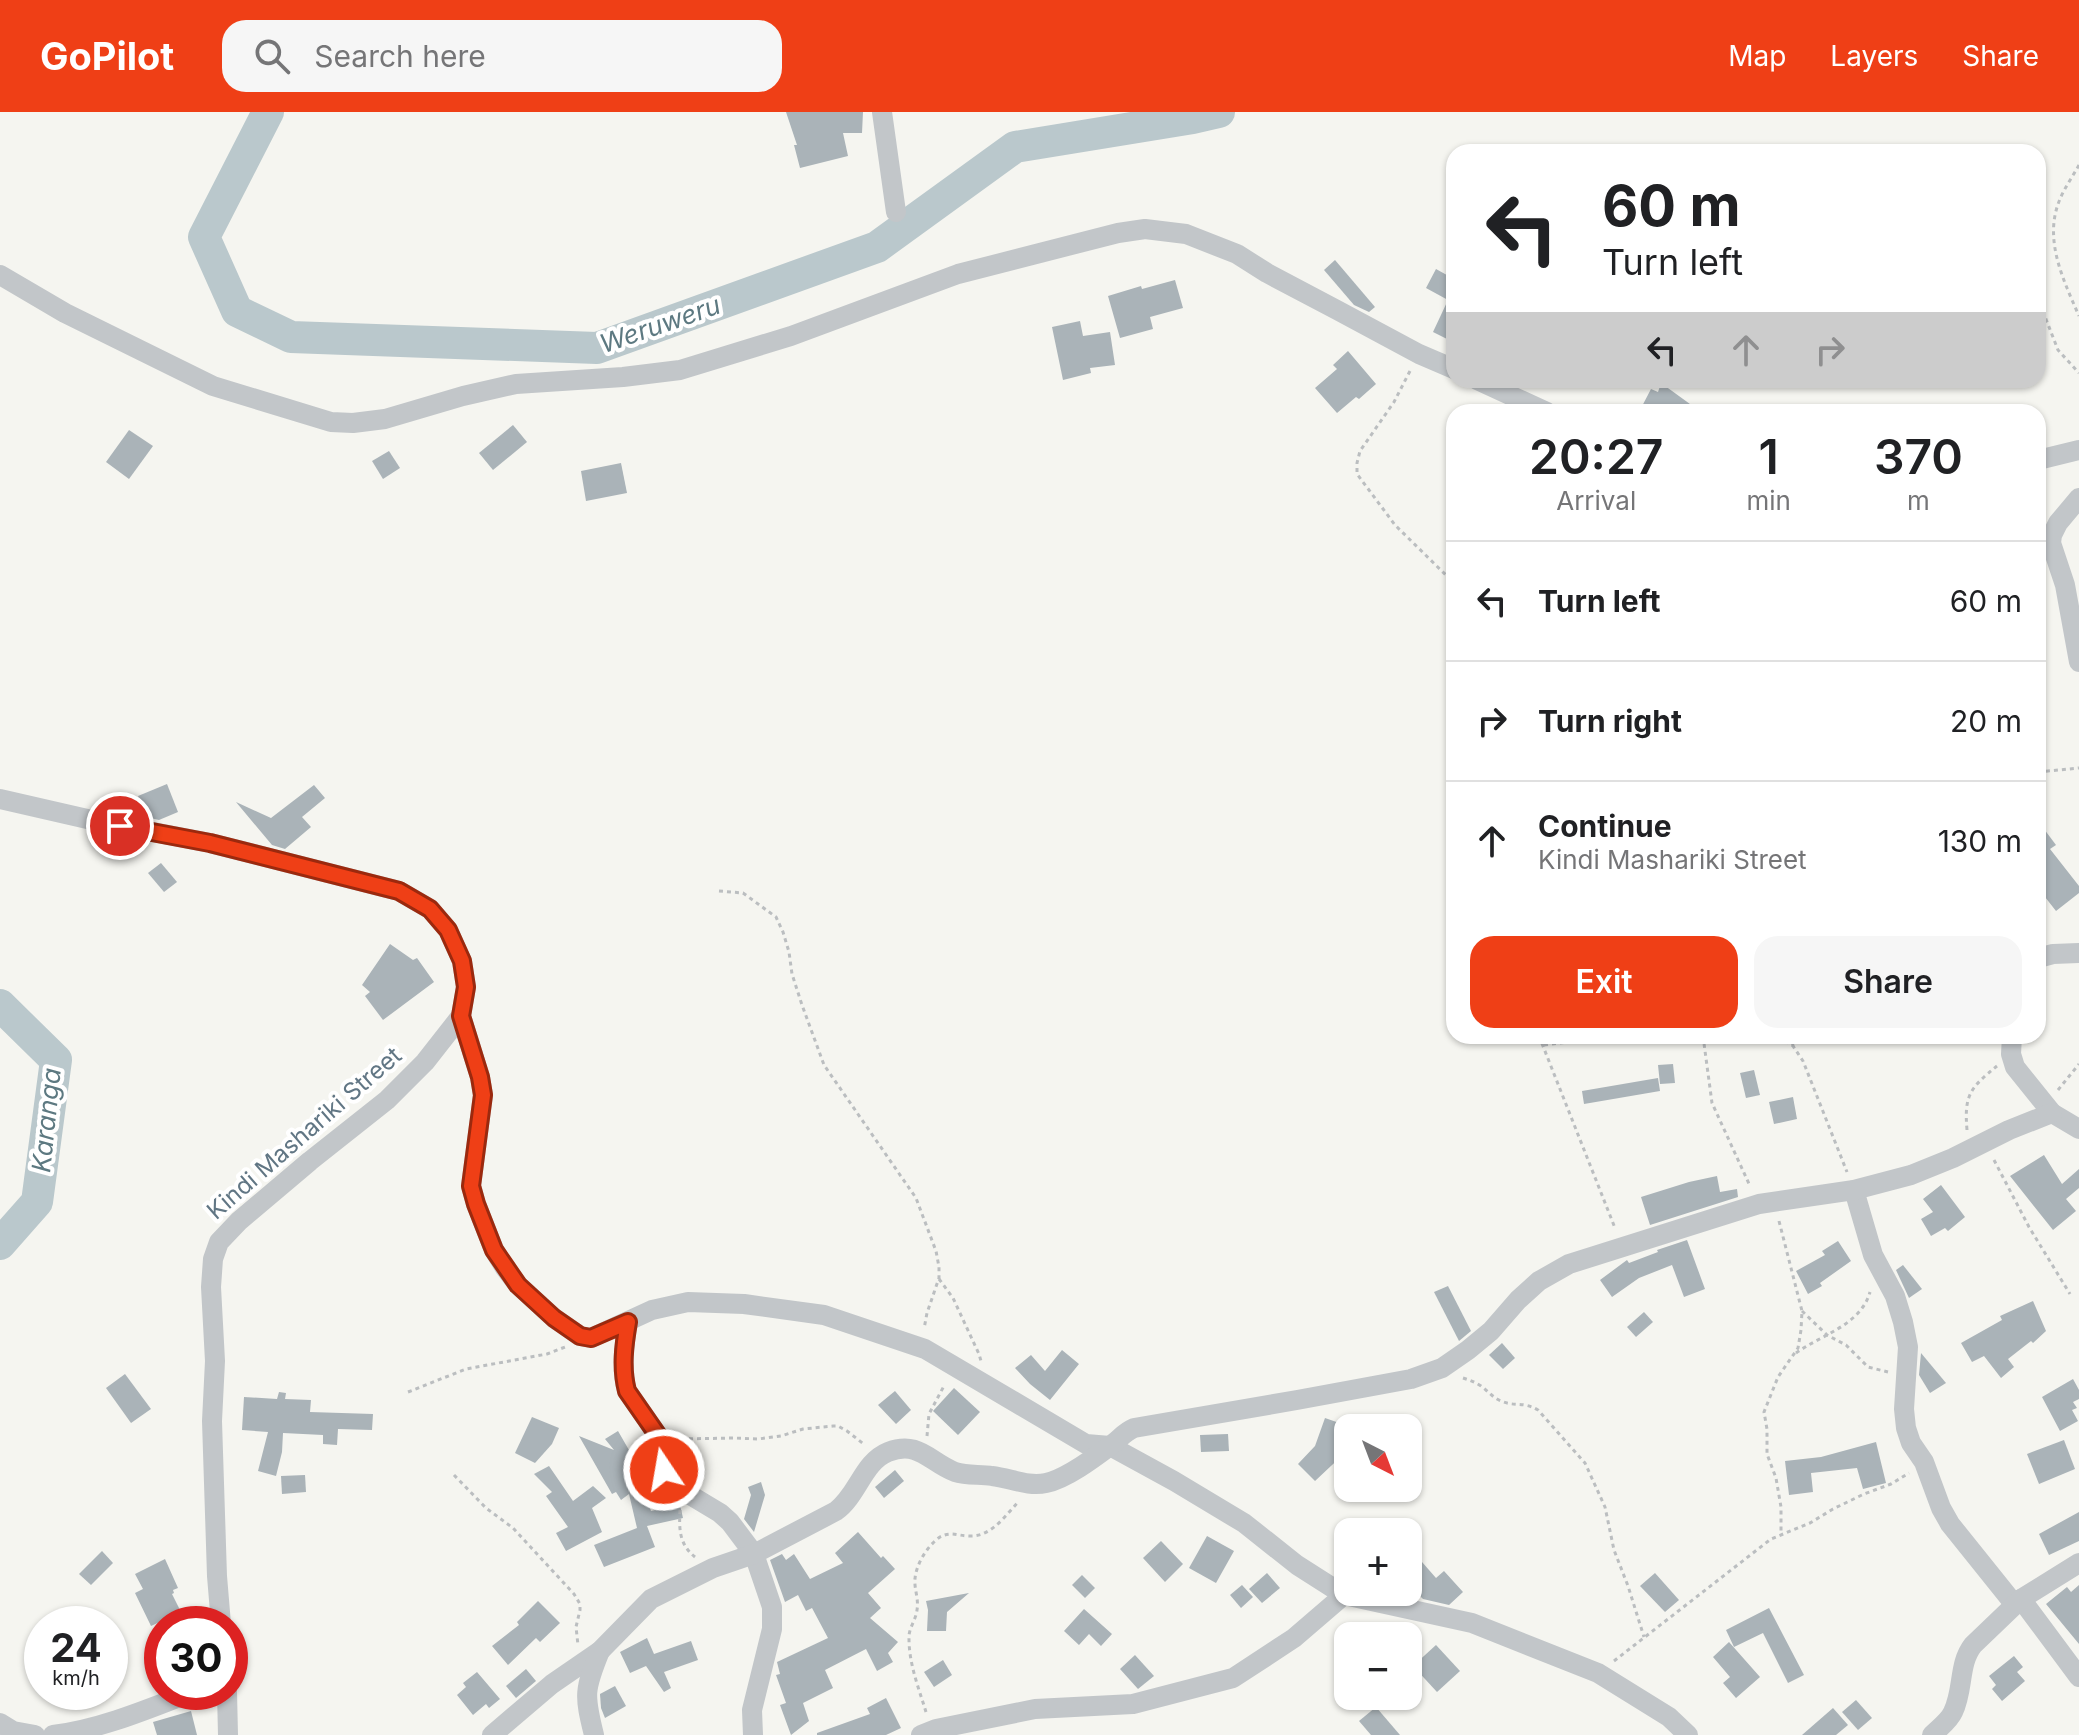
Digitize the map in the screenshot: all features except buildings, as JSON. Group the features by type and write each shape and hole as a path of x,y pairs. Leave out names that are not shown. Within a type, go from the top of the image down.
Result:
{"street":[{"path":"882,112 896,212"},
{"path":"0,275 65,313 213,386 331,422 385,419 516,384 680,370 791,336 958,274 1118,233 1145,229 1186,234 1237,254 1267,273 1446,366"},
{"path":"1494,388 1530,404"},
{"path":"2046,458 2079,450"},
{"path":"2079,498 2058,523 2051,543 2065,585 2079,662"},
{"path":"0,799 210,843 399,891 430,909 448,930 462,961 466,987 461,1016 483,1095 471,1186 476,1204 494,1250 518,1285 554,1318 580,1336 591,1338 652,1310 688,1302 744,1304 824,1315 925,1349 1086,1444 1110,1446 1244,1523 1297,1565 1334,1589"},
{"path":"2046,956 2079,953"},
{"name":"Kindi Mashariki Street","path":"220,1606 212,1421 215,1361 211,1287 213,1259 219,1242 239,1221 387,1100 425,1062 461,1016"},
{"path":"2012,1045 2015,1067 2049,1109 2079,1129"},
{"path":"492,1735 552,1684 600,1651 651,1599 713,1568 754,1554 845,1504 879,1456 905,1447 917,1449 955,1472 991,1475 1034,1484 1047,1483 1061,1478 1134,1428 1411,1379 1442,1368 1468,1350 1491,1331 1539,1281 1569,1264 1767,1202 1854,1190 1911,1175 1953,1158 2049,1109"},
{"path":"1854,1190 1873,1255 1895,1296 1903,1322 1908,1347 1904,1409 1906,1428 1911,1443 1924,1462 1941,1508 1950,1524 2079,1677"},
{"path":"628,1322 623,1353 627,1391 661,1440 664,1470 680,1490 730,1522 754,1554 772,1607 772,1629 752,1710 753,1735"},
{"path":"1932,1735 1953,1712 1967,1654 2018,1602 2079,1563"},
{"path":"926,1733 1035,1709 1133,1704 1233,1678 1294,1638 1334,1604"},
{"path":"1394,1606 1472,1623 1598,1673 1669,1717 1688,1735"},
{"path":"594,1735 586,1688 600,1651"},
{"path":"53,1735 113,1721 144,1710"},
{"path":"227,1710 228,1735"},
{"path":"0,1723 13,1731 35,1735"}],"path":[{"path":"2079,165 2060,200 2054,223 2054,246 2059,271 2079,316"},
{"path":"2046,319 2058,350 2079,373"},
{"path":"1419,354 1394,402 1360,451 1357,474 1395,525 1446,575"},
{"path":"2046,771 2079,768"},
{"path":"719,891 743,893 776,917 824,1065 916,1198 939,1267 939,1278 924,1329 925,1349"},
{"path":"1552,1044 1544,1045 1623,1246"},
{"path":"1704,1044 1712,1103 1767,1202 1787,1248 1802,1311 1796,1353"},
{"path":"1790,1044 1803,1061 1854,1190"},
{"path":"1953,1158 1965,1138 1969,1094 2012,1045"},
{"path":"2049,1109 2079,1064"},
{"path":"1985,1142 2029,1227 2070,1294"},
{"path":"1781,1534 1781,1507 1776,1478 1767,1454 1764,1412 1778,1377 1796,1353 1848,1322 1865,1306 1870,1296 1873,1255"},
{"path":"939,1278 953,1298 979,1354 986,1384"},
{"path":"1802,1311 1827,1335 1846,1345 1868,1367 1907,1375"},
{"path":"408,1392 466,1369 547,1354 591,1338"},
{"path":"931,1459 927,1435 929,1414 955,1368"},
{"path":"1442,1368 1475,1382 1500,1401 1529,1404 1585,1463 1605,1507 1614,1550 1644,1637"},
{"path":"661,1440 758,1439 803,1429 838,1426 879,1456"},
{"path":"1598,1673 1771,1539 1891,1484 1924,1462"},
{"path":"454,1475 486,1508 513,1528 574,1594 580,1604 576,1627 580,1664"},
{"path":"926,1733 909,1639 918,1608 917,1567 933,1543 941,1537 951,1533 975,1536 995,1527 1034,1484"},
{"path":"680,1490 681,1539 689,1553 713,1568"}],"waterway":[{"name":"Weruweru","path":"268,112 204,237 237,311 291,337 597,348 877,247 1015,147 1219,112"},
{"name":"Karanga","path":"0,1005 56,1060 37,1202 0,1244"}],"route":[{"path":"120,826 210,843 399,891 430,909 448,930 462,961 466,987 461,1016 483,1095 471,1186 494,1250 518,1285 536,1303 580,1336 591,1338 628,1322 623,1353 625,1384 661,1440 664,1470"}]}
